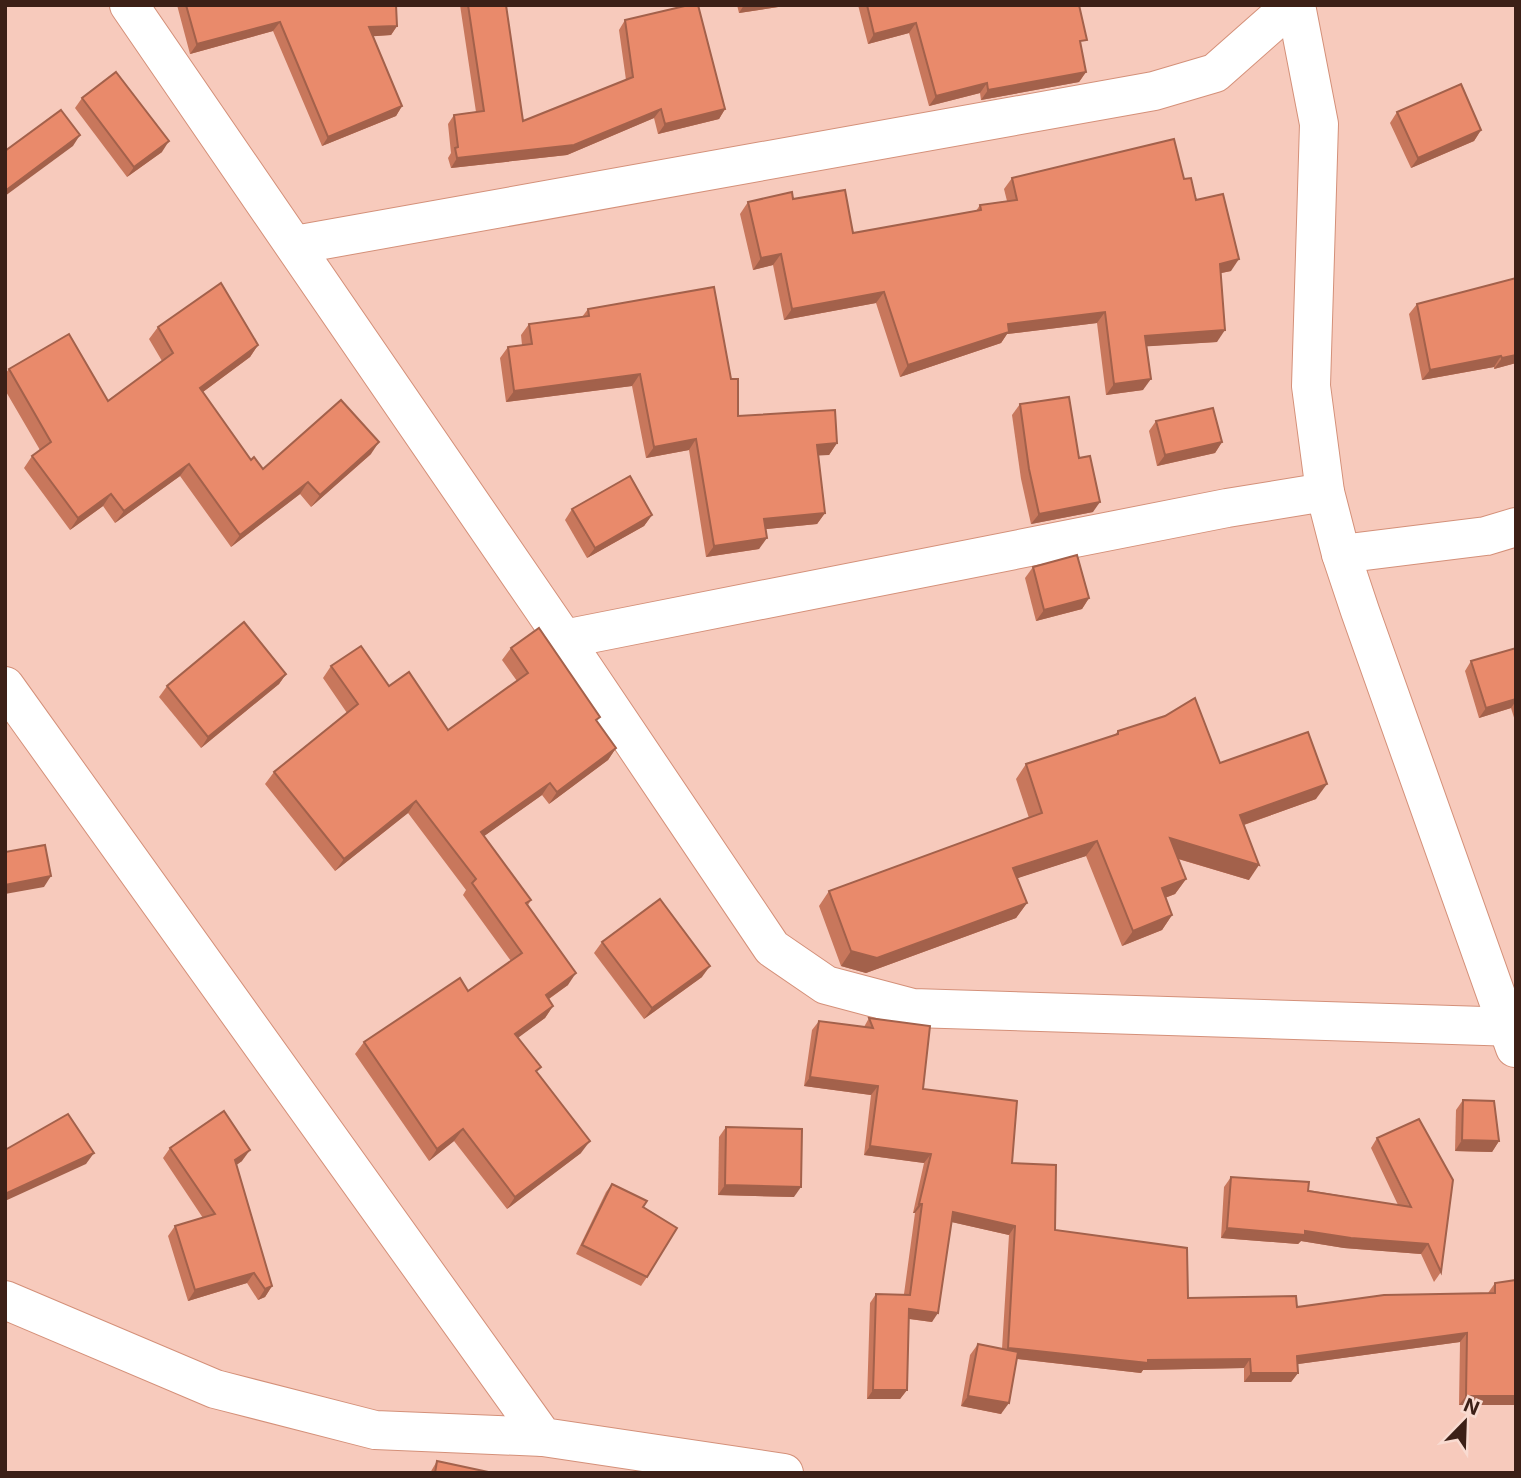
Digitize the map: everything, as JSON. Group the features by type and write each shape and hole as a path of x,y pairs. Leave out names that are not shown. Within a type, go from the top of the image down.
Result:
{"street":[{"path":"129,5 564,639 772,948 826,985 913,1008 1512,1035 1341,554 1325,492 1311,386 1319,124 1294,5 1215,73 1154,91 295,245"},
{"path":"564,639 1227,508 1325,492"},
{"path":"1341,554 1486,536 1516,527"},
{"path":"5,686 544,1437"},
{"path":"5,1300 215,1389 374,1430 544,1437 784,1473"}],"building":[{"path":"186,5 396,5 397,26 369,27 402,106 328,137 280,22 197,44"},
{"path":"468,5 506,5 523,121 633,77 625,20 689,5 698,5 725,109 665,124 661,109 574,145 457,158 454,115 484,111"},
{"path":"867,5 1079,5 1087,40 1080,41 1086,72 988,90 987,83 936,96 916,23 874,34"},
{"path":"116,72 169,141 134,167 82,98"},
{"path":"1461,84 1481,130 1418,158 1397,112"},
{"path":"61,110 80,135 5,191 5,151"},
{"path":"1174,139 1184,179 1191,178 1196,200 1223,194 1239,259 1220,264 1225,330 1145,336 1151,379 1114,384 1105,312 1008,324 1009,332 908,365 884,292 792,309 781,254 761,258 748,202 792,192 793,199 845,190 853,233 981,210 980,205 1017,200 1012,178"},
{"path":"1516,278 1516,355 1430,370 1417,304"},
{"path":"221,283 258,345 200,388 251,460 254,457 263,469 341,400 379,442 320,495 308,482 240,535 189,464 124,511 111,494 78,518 32,456 51,442 9,369 69,334 108,401 173,353 158,327"},
{"path":"714,287 731,379 738,379 738,416 835,410 837,443 817,445 825,513 764,519 767,538 714,546 696,439 654,447 640,374 514,391 508,347 532,344 529,324 589,316 588,309"},
{"path":"1069,397 1079,458 1090,456 1100,502 1039,514 1029,469 1020,404"},
{"path":"1213,408 1222,442 1165,455 1156,421"},
{"path":"630,476 652,515 595,548 572,509"},
{"path":"1077,555 1089,598 1044,610 1033,567"},
{"path":"244,622 286,674 208,737 167,686"},
{"path":"539,628 600,717 596,720 616,748 557,792 550,783 481,832 531,900 526,903 576,973 546,995 553,1006 515,1034 541,1067 536,1071 590,1141 515,1197 463,1129 437,1149 364,1042 460,978 468,991 522,953 472,883 476,879 416,801 344,859 274,772 358,704 331,666 361,646 389,686 409,672 448,730 528,673 511,648"},
{"path":"1516,648 1516,699 1486,708 1471,661"},
{"path":"1195,698 1220,763 1308,732 1327,784 1240,815 1259,865 1170,838 1186,879 1162,888 1172,915 1133,931 1097,841 1013,868 1027,903 877,958 851,951 829,891 1042,813 1026,764 1165,716"},
{"path":"45,845 51,876 5,885 5,852"},
{"path":"660,899 710,966 652,1008 602,942"},
{"path":"869,1018 930,1026 923,1089 1017,1101 1012,1163 1056,1165 1055,1230 1187,1248 1188,1298 1296,1296 1297,1307 1384,1295 1495,1293 1495,1283 1516,1280 1516,1396 1466,1396 1467,1333 1297,1356 1298,1373 1251,1373 1250,1359 1148,1360 1148,1363 1008,1348 1015,1226 953,1212 938,1313 909,1309 907,1390 873,1390 876,1294 910,1295 922,1204 919,1204 931,1154 870,1146 878,1086 810,1077 819,1021 873,1028"},
{"path":"1463,1100 1494,1101 1499,1141 1462,1140"},
{"path":"224,1111 250,1150 235,1160 272,1286 265,1289 254,1273 195,1290 175,1226 215,1214 170,1148"},
{"path":"68,1114 94,1153 5,1194 5,1150"},
{"path":"1419,1119 1453,1180 1441,1272 1428,1244 1351,1238 1305,1231 1305,1235 1227,1228 1231,1177 1309,1182 1308,1191 1411,1207 1377,1138"},
{"path":"726,1127 802,1129 801,1187 725,1185"},
{"path":"612,1184 647,1201 643,1207 677,1228 647,1277 582,1245"},
{"path":"978,1344 1018,1352 1009,1403 968,1396"},
{"path":"437,1461 493,1473 435,1473"}]}
